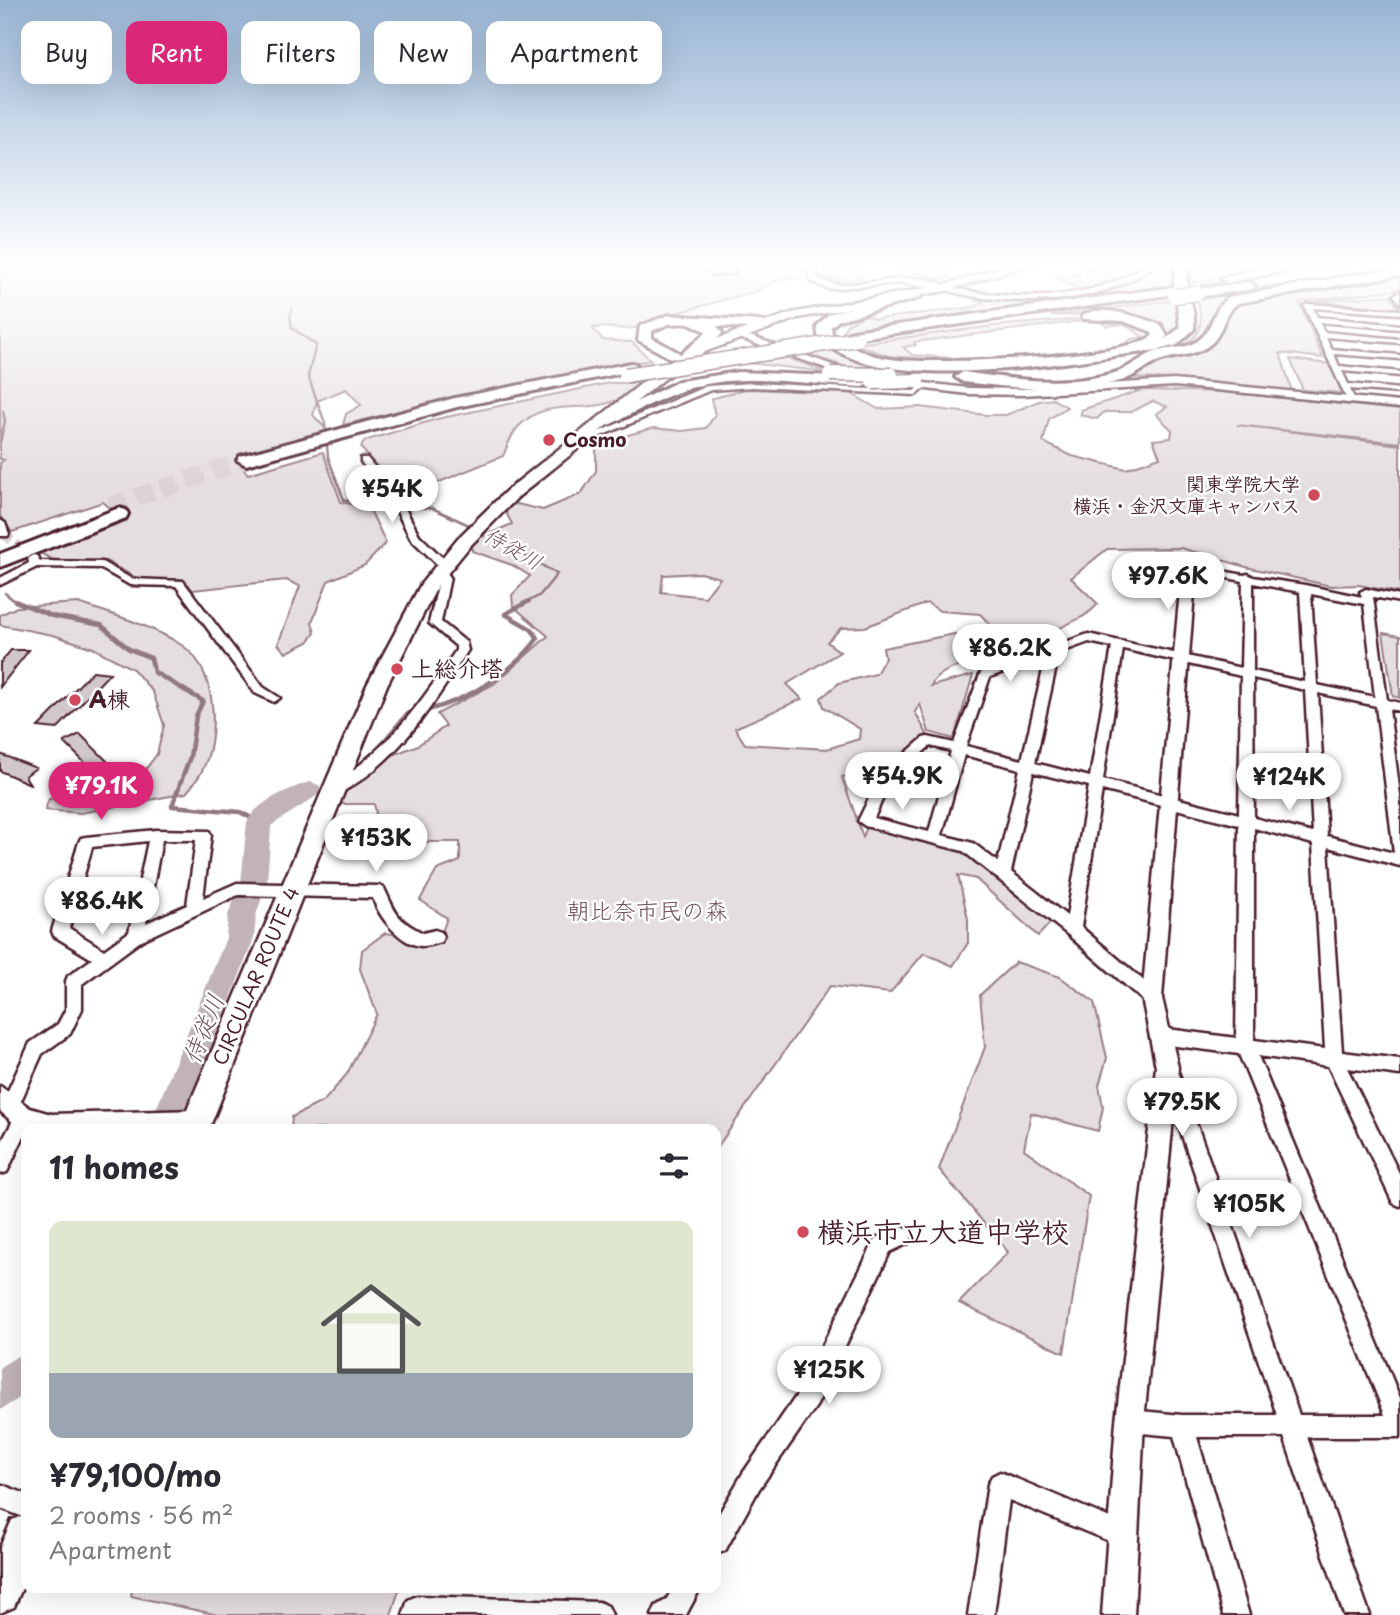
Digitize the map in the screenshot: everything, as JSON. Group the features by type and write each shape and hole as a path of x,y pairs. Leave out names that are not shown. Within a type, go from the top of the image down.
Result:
{"highway":[{"path":"645,338 649,344 688,356 760,371 833,376 957,376 1036,384 1180,345 1188,338"},
{"path":"829,338 848,351 893,364 1009,369 1040,380 1116,371 1128,359 1158,338"},
{"path":"249,464 393,422 629,371 846,338"},
{"path":"1128,359 1176,338"},
{"path":"975,379 1009,369 1014,359 1092,350 1128,359 1158,356 1192,348 1209,338"},
{"path":"893,376 973,369 1009,369"},
{"path":"603,422 670,390 709,379 747,377 919,384 1009,369"},
{"path":"0,561 114,510 1,535"}],"main road":[{"name":"CIRCULAR ROUTE 4","path":"195,1124 377,685 409,619 442,568 512,494 688,356 726,338"},
{"path":"0,1593 21,1545"}],"street":[{"path":"748,338 839,370 919,384 1022,392 1120,384 1174,383 1400,405"},
{"path":"1323,338 1352,400"},
{"path":"1370,338 1400,341"},
{"path":"1329,351 1400,357"},
{"path":"1337,368 1400,374"},
{"path":"576,443 710,388 752,385 916,393 919,384"},
{"path":"1346,386 1400,391"},
{"path":"332,791 362,772 401,733 462,650 462,645 435,622 446,577 442,568 415,537 393,495 364,460"},
{"path":"0,582 34,561 102,565 130,582 179,583 259,690 274,698"},
{"path":"1357,1615 1167,1067 1152,998 1189,568 1248,577 1369,602"},
{"path":"1130,1421 1182,1426 1400,1425 1245,1047 1248,577"},
{"path":"1305,588 1334,1060 1400,1196"},
{"path":"1400,599 1366,592 1400,851"},
{"path":"934,838 959,748 985,675 1088,638 1400,707"},
{"path":"1073,929 1118,645"},
{"path":"1003,874 1053,652"},
{"path":"1152,998 1073,929 968,847 865,821 885,779 928,741 1400,860"},
{"path":"105,959 60,931 86,842 156,835 204,835 194,909"},
{"path":"136,935 156,835"},
{"path":"0,1165 11,1107 36,1048 64,1029 74,1009 74,981 136,935 237,889 379,892 380,900 395,924 422,940 435,937"},
{"path":"1160,1035 1400,1068"},
{"path":"1118,1615 1130,1421 1167,1067"},
{"path":"11,1107 49,1124"},
{"path":"721,1533 751,1482 809,1397 883,1245 902,1236"},
{"path":"1182,1426 1236,1615"},
{"path":"981,1615 1000,1484 1121,1534"},
{"path":"0,1496 21,1505"},
{"path":"665,1615 675,1609 685,1593"},
{"path":"416,1615 417,1609 599,1615"}],"green space":[{"path":"0,338 602,338 632,342 651,360 496,388 343,425 346,414 361,405 346,389 317,401 313,415 328,431 268,447 245,458 242,468 248,474 323,452 341,502 369,508 386,543 365,565 328,581 312,622 315,633 308,642 286,653 278,644 300,586 286,580 193,590 181,579 140,580 106,561 53,560 40,553 126,521 103,502 12,532 0,516 0,463 4,460 0,459"},
{"path":"898,338 943,338 914,342 916,345 903,347 912,355 954,358 955,361 888,356 855,344"},
{"path":"1135,338 1149,338 1123,346"},
{"path":"1201,338 1176,348 1185,344 1192,339"},
{"path":"1217,338 1315,338 1323,358 1280,353 1292,391 1177,379 1126,378 1164,358 1187,355"},
{"path":"833,346 879,363 959,368 867,373 796,351"},
{"path":"776,354 828,372 728,361"},
{"path":"1290,359 1330,364 1344,393 1303,390"},
{"path":"609,383 644,383 624,397 606,404 557,408 537,413 516,430 503,456 415,492 395,488 361,448 364,441 437,419"},
{"name":"朝比奈市民の森","path":"745,389 850,393 878,409 920,407 986,415 1006,415 1039,401 1053,399 1067,407 1049,419 1043,442 1072,456 1126,469 1160,457 1153,440 1171,438 1172,430 1156,414 1167,407 1153,401 1131,412 1104,412 1097,419 1081,415 1081,410 1142,390 1222,392 1400,410 1400,443 1237,425 1400,445 1400,593 1359,585 1331,586 1246,567 1181,548 1107,549 1071,578 1098,604 1085,615 1062,627 1046,649 1019,658 966,665 939,676 931,686 973,675 954,739 929,732 920,704 915,712 927,734 919,744 889,763 842,777 863,837 868,824 968,851 1051,922 1038,936 976,879 958,875 968,919 968,943 953,966 924,953 890,993 830,986 721,1142 721,1124 291,1124 292,1117 324,1101 347,1074 377,1014 360,969 362,950 385,933 439,940 447,918 420,900 437,870 460,861 460,842 421,842 380,832 374,804 339,804 358,769 418,745 446,726 437,714 494,684 548,636 513,606 512,595 530,576 512,565 472,551 472,541 512,524 503,507 517,504 543,510 581,494 596,471 596,444 653,428 682,431 706,428 715,415 711,399","holes":["701,573 720,578 705,597 661,592 663,575","927,603 940,611 980,614 998,633 998,654 964,654 955,634 883,648 885,658 876,674 839,683 821,698 824,707 860,729 859,739 827,749 745,744 735,728 802,699 787,684 840,652 827,642 841,628 865,627"]},
{"path":"78,603 158,632 183,646 203,670 212,704 211,740 202,771 186,793 81,813 45,810 49,799 118,793 139,778 157,754 164,725 153,692 133,669 93,648 53,635 0,625 0,615 17,607"},
{"path":"1383,633 1400,636 1400,698 1393,696"},
{"path":"1016,962 1060,977 1094,1002 1107,1058 1099,1085 1103,1107 1098,1131 1031,1113 1024,1149 1089,1196 1064,1353 959,1303 1008,1252 939,1169 985,1047 980,995"},
{"path":"132,1593 398,1593 391,1615 218,1615 131,1596"}],"building":[{"path":"11,650 29,650 0,687 0,663"},
{"name":"A棟","path":"93,671 110,673 57,729 38,727"},
{"path":"80,734 117,771 101,779 64,742"},
{"path":"0,754 36,768 25,776 30,784 0,771"}],"waterway":[{"name":"侍従川","path":"307,338 316,345 308,376 325,423 328,457 344,500 387,507 432,508 473,527"},
{"path":"0,442 5,421 3,411"},
{"name":"侍従川","path":"481,530 557,574 540,595 526,603"},
{"path":"5,593 17,603"},
{"path":"15,601 52,616 101,625 129,649 151,658 154,672 203,701 196,716 190,757 172,806 240,812 259,822"},
{"name":"侍従川","path":"425,711 457,700 488,684 527,651 538,638 531,629 505,614 529,601"},
{"name":"侍従川","path":"385,740 408,713 416,712"},
{"name":"侍従川","path":"166,1124 240,938 242,915 254,883 259,822 289,799 310,791"},
{"name":"侍従川","path":"0,1391 21,1374"}],"tunnel":[{"path":"110,506 246,460"},
{"path":"4,534 33,558"}],"place":[{"name":"Cosmo","path":"549,440"},
{"name":"関東学院大学 横浜・金沢文庫キャンパス","path":"1314,495"},
{"name":"上総介塔","path":"397,669"},
{"name":"A棟","path":"75,700"},
{"name":"横浜市立大道中学校","path":"803,1232"}]}
